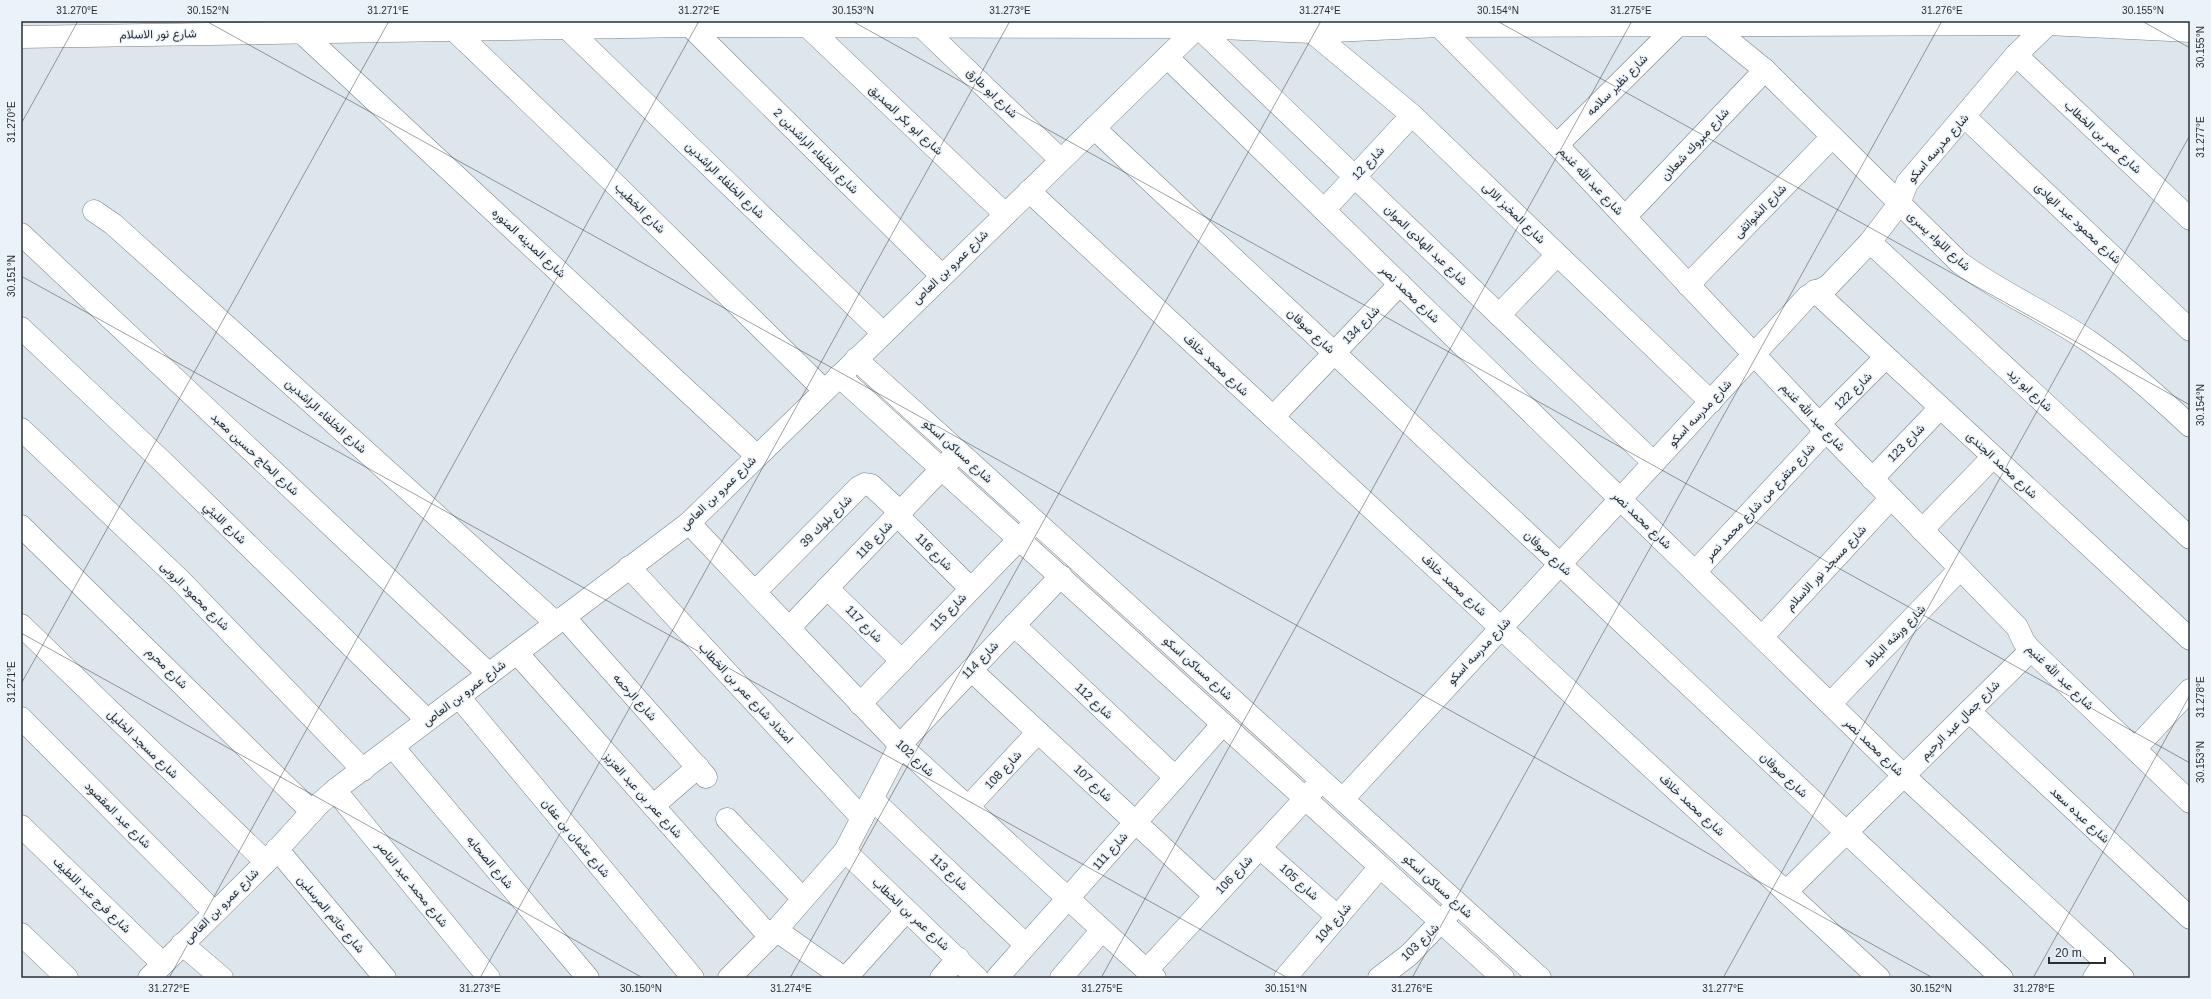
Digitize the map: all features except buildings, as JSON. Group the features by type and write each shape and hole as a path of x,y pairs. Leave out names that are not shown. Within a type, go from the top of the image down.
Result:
{"street":[{"name":"شارع نور الاسلام","path":"21,38 300,31 690,26 922,27 1201,24 1312,32 1439,26 2048,24 2190,31"},
{"name":"شارع عمرو بن العاص","path":"156,971 335,790 689,523 1201,24"},
{"name":"شارع عبد الهادى الموان","path":"1201,24 1355,177 1654,463"},
{"name":"شارع مدرسه اسكو","path":"1343,799 1754,355 1815,291 1821,291 1828,286 1870,242 1899,204 1907,183 2016,56 2048,24"},
{"name":"شارع الخلفاء الراشدين 2","path":"690,26 942,276"},
{"name":"شارع ابو بكر الصديق","path":"807,26 1005,214"},
{"name":"شارع عبد الله غنيم","path":"1439,26 1557,145 1822,428 2017,627 2024,642 2031,650 2190,802"},
{"name":"شارع نظير سلامه","path":"1557,145 1677,26"},
{"name":"شارع اللواء يسرى","path":"1711,26 1765,70 1960,263 1984,280 2050,317 2090,342 2128,370 2190,426"},
{"name":"شارع ابو طارق","path":"922,27 1061,160"},
{"name":"شارع الخلفاء الراشدين","path":"567,28 883,333"},
{"name":"شارع الخطيب","path":"453,29 619,188 831,383"},
{"name":"شارع المدينه المنوره","path":"300,31 757,456"},
{"name":"شارع المخبز الالى","path":"1312,32 1412,115 1710,402"},
{"name":"شارع عمر بن الخطاب","path":"2016,56 2190,219"},
{"name":"شارع محمد نصر","path":"1167,57 1762,637 2100,970 2123,978"},
{"name":"شارع مبروك شعلان","path":"1625,217 1765,70"},
{"name":"شارع 12","path":"1324,210 1412,115"},
{"name":"شارع محمود عبد الهادى","path":"1965,117 2190,330"},
{"name":"شارع صوفان","path":"1094,128 2002,978"},
{"name":"شارع الشواتفى","path":"1688,285 1832,137"},
{"name":"شارع محمد خلاف","path":"1029,191 1879,978"},
{"name":"شارع الخلفاء الراشدين","path":"94,211 113,224 560,620"},
{"name":"شارع الحاج حسين معبد","path":"21,234 490,674"},
{"name":"شارع ابو زيد","path":"1870,242 2190,538"},
{"path":"1499,315 1557,255"},
{"name":"شارع 134","path":"1273,417 1400,284"},
{"name":"شارع محمد الجندى","path":"1815,291 2190,639"},
{"name":"شارع الليثي","path":"21,328 172,471 427,720"},
{"name":"شارع 122","path":"1822,428 1886,357"},
{"name":"شارع مساكن اسكو","path":"856,359 1540,978"},
{"name":"شارع مساكن اسكو","path":"831,383 941,469 1061,576 1503,978"},
{"name":"شارع 123","path":"1872,478 1940,408"},
{"name":"شارع متفرع من شارع محمد نصر","path":"1695,572 1822,428"},
{"name":"شارع محمود الروبى","path":"21,429 179,579 363,770"},
{"name":"شارع 118","path":"789,628 959,451"},
{"path":"1922,530 1993,457"},
{"name":"شارع بلوك 39","path":"755,592 859,487 865,484 871,485 899,513"},
{"name":"شارع مسجد نور الاسلام","path":"1762,637 1891,498"},
{"name":"شارع 116","path":"899,513 971,589"},
{"name":"شارع 115","path":"860,704 1036,521"},
{"name":"شارع 102","path":"689,523 900,745 1151,974"},
{"name":"شارع محرم","path":"21,526 312,812"},
{"name":"امتداد شارع عمر بن الخطاب","path":"629,568 862,818"},
{"name":"شارع ورشه البلاط","path":"1830,704 1960,569"},
{"name":"شارع 114","path":"729,978 773,933 845,851 900,745 1061,576"},
{"name":"شارع 117","path":"827,588 902,661"},
{"name":"شارع الرحمه","path":"560,620 702,772 653,806"},
{"name":"شارع مسجد الخليل","path":"21,625 271,855"},
{"name":"شارع 112","path":"1014,625 1175,777"},
{"path":"1141,650 1159,633"},
{"name":"شارع جمال عبد الرحيم","path":"1786,892 2031,650"},
{"name":"شارع عمر بن عبد العزيز","path":"517,653 653,806 773,933"},
{"name":"شارع 107","path":"971,670 1215,896"},
{"path":"2134,749 2190,690"},
{"name":"شارع عثمان بن عفان","path":"459,697 694,978"},
{"name":"شارع عبده سعد","path":"1969,711 2190,918"},
{"name":"شارع عبد المقصود","path":"21,718 214,912"},
{"name":"شارع 111","path":"997,978 1223,724"},
{"name":"شارع 108","path":"968,807 1038,732"},
{"name":"شارع الصحابه","path":"393,747 588,978"},
{"name":"شارع 106","path":"1151,974 1215,896 1322,780"},
{"name":"شارع محمد عبد الناصر","path":"335,790 488,978"},
{"name":"شارع 113","path":"872,798 1026,945"},
{"path":"727,819 803,899"},
{"name":"شارع فرج عبد اللطيف","path":"21,826 156,971"},
{"name":"شارع 105","path":"1260,848 1338,917"},
{"name":"شارع عمر بن الخطاب","path":"845,851 906,911 958,958 977,978"},
{"name":"شارع خاتم المرسلين","path":"271,855 385,978"},
{"name":"شارع 104","path":"1285,978 1380,867"},
{"name":"شارع 103","path":"1379,978 1409,955 1457,903"},
{"path":"773,933 845,978 906,911"},
{"path":"1065,977 1102,930"},
{"path":"21,934 67,978"},
{"path":"182,944 222,978"},
{"path":"941,978 958,958"}]}
